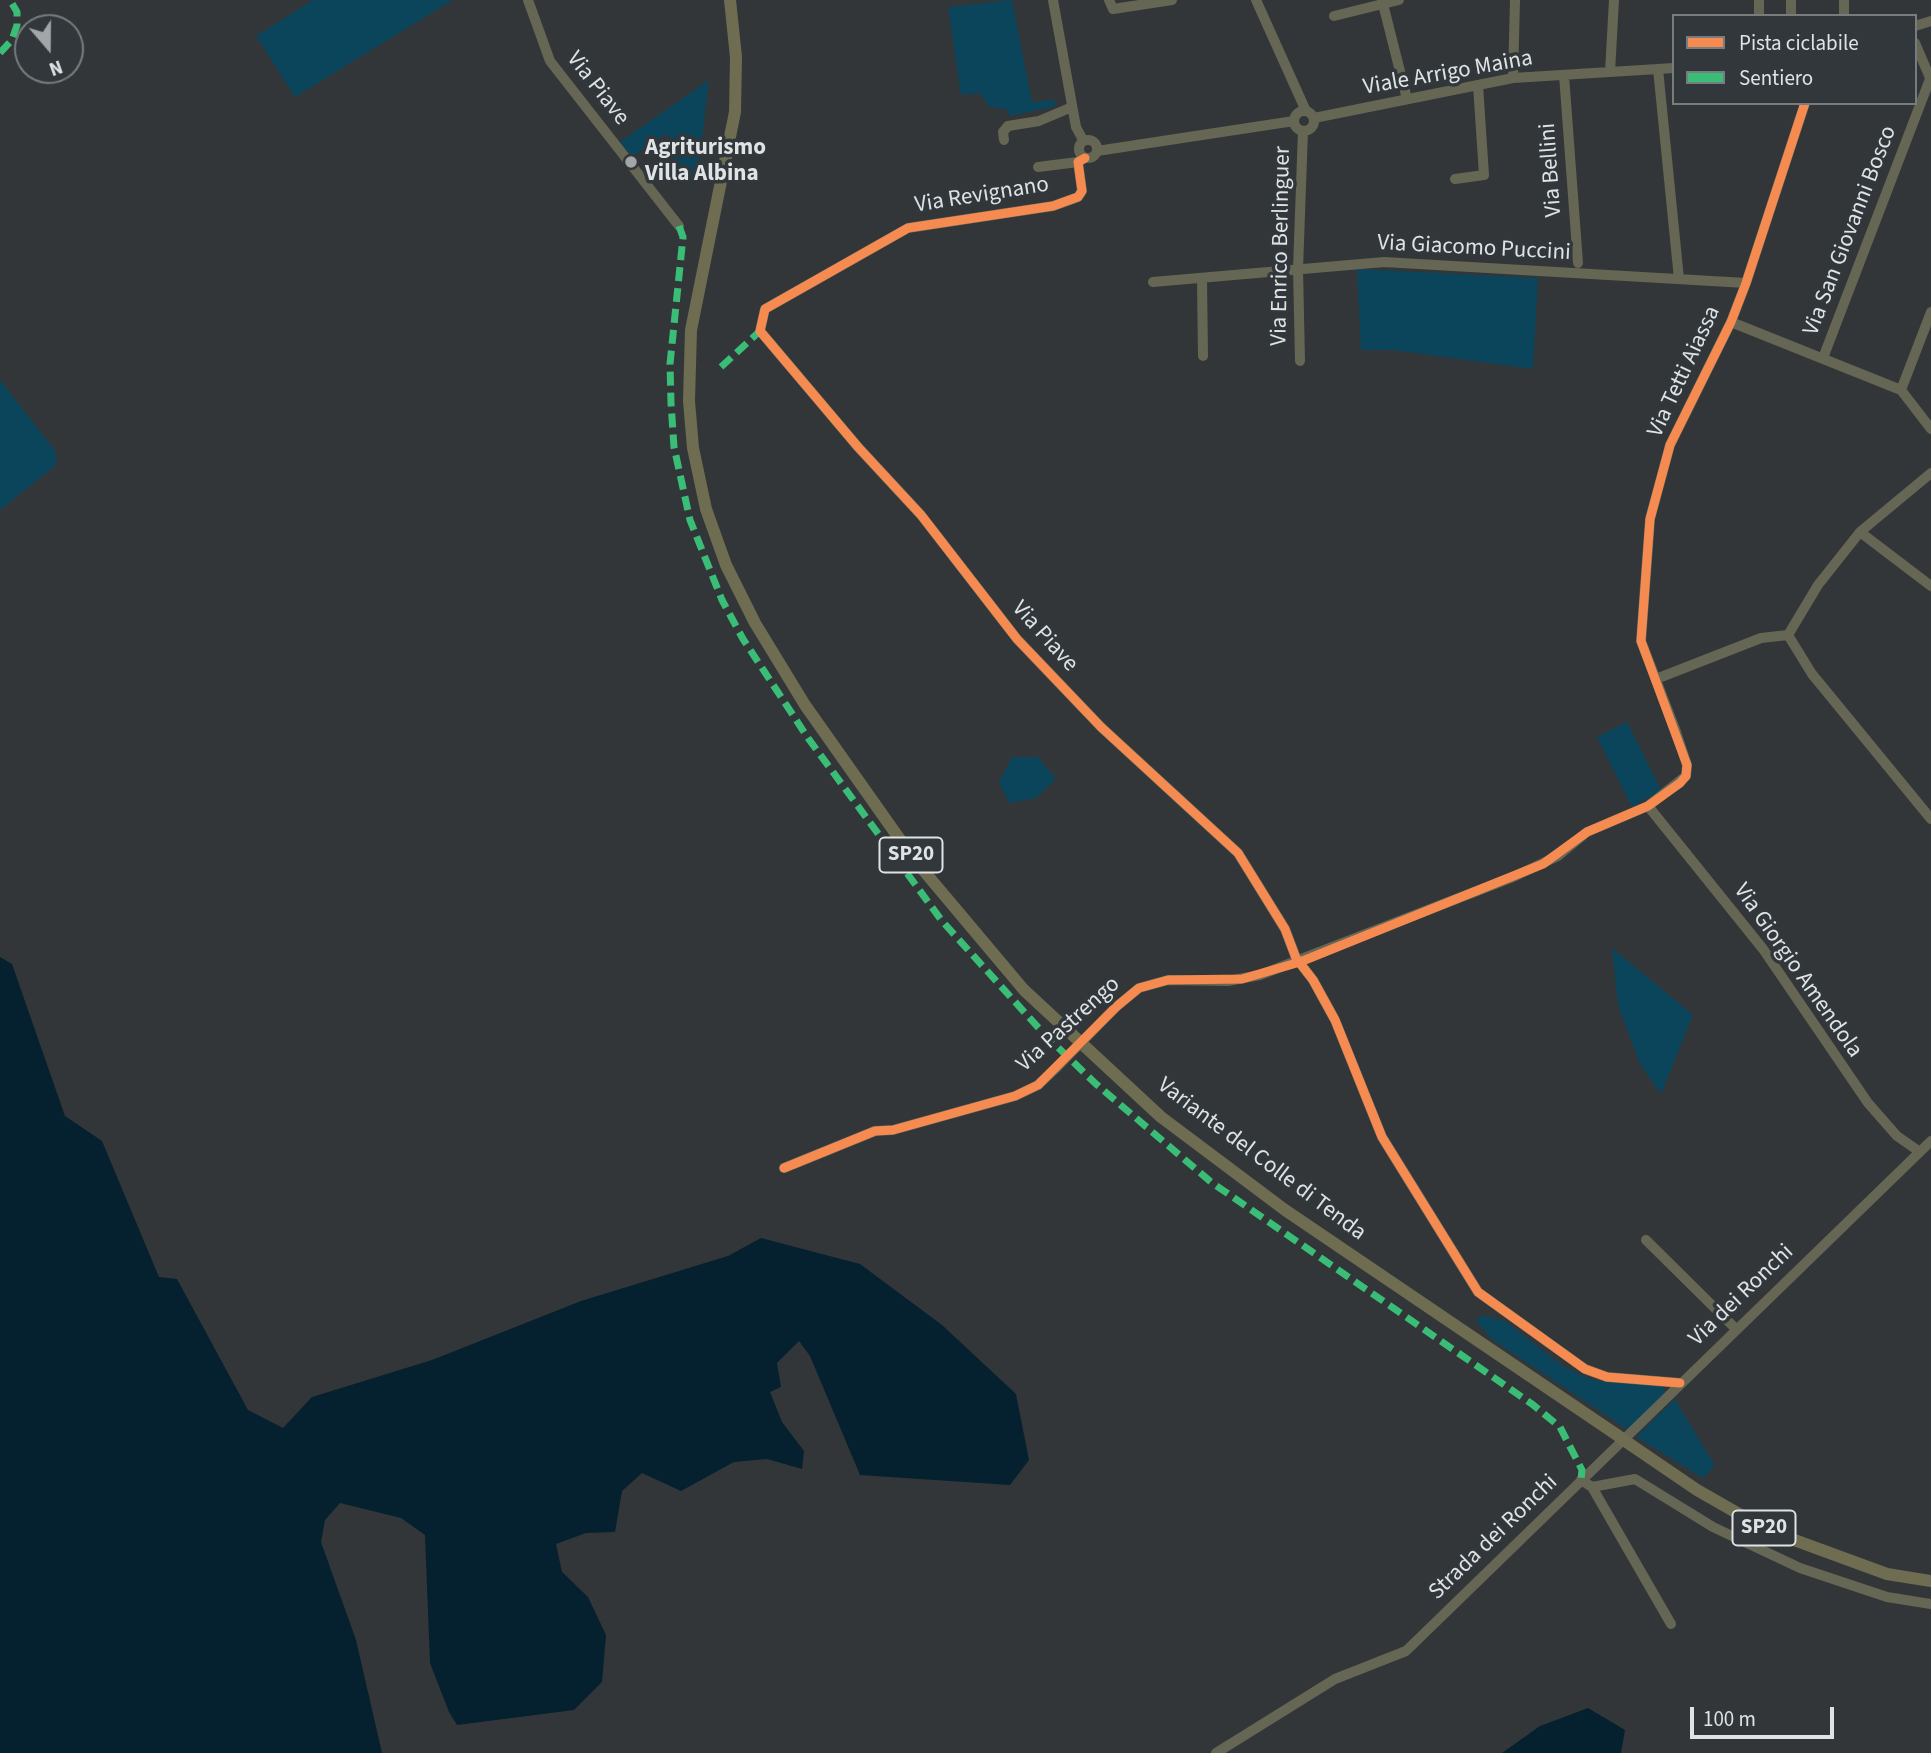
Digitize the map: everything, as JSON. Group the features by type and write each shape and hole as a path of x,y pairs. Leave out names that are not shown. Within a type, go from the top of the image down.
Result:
{"main road":[{"name":"Variante del Colle di Tenda","path":"730,0 736,57 735,112 691,330 689,401 694,448 706,509 726,565 755,623 805,705 913,858 1024,990 1161,1117 1286,1210 1698,1490 1767,1530 1835,1557 1912,1578 1931,1580"}],"street":[{"name":"Via Piave","path":"528,0 550,61 679,226"},
{"name":"Via Revignano","path":"760,331 765,309 908,228 1053,206 1078,197 1082,191 1079,146 1083,141 1076,127 1053,0"},
{"path":"1108,0 1112,9 1172,0"},
{"path":"1256,0 1310,115 1312,127 1303,131 1298,129 1294,121"},
{"path":"1334,16 1382,2 1399,0"},
{"path":"1513,78 1515,0"},
{"path":"1610,72 1614,0"},
{"path":"1382,2 1407,99"},
{"path":"1917,48 1931,80"},
{"name":"Viale Arrigo Maina","path":"1310,115 1513,78 1672,68"},
{"path":"1658,69 1679,279"},
{"name":"Via Bellini","path":"1564,75 1578,263"},
{"name":"Via San Giovanni Bosco","path":"1823,358 1931,80"},
{"path":"1455,179 1484,176 1478,85"},
{"name":"Via Tetti Aiassa","path":"1648,806 1680,783 1688,771 1641,641 1650,519 1670,445 1731,322 1746,283 1804,105"},
{"path":"1004,140 1003,132 1008,126 1039,121 1072,107"},
{"path":"1083,141 1090,140 1096,144 1097,151 1294,121 1299,113 1310,115"},
{"name":"Via Enrico Berlinguer","path":"1300,361 1298,269 1303,131"},
{"name":"Via Revignano","path":"1038,167 1082,160 1093,157 1097,151"},
{"name":"Via Giacomo Puccini","path":"1153,282 1384,262 1746,283"},
{"path":"1202,278 1203,356"},
{"path":"1901,390 1931,312"},
{"path":"1731,322 1901,390 1931,429"},
{"name":"Via Piave","path":"760,331 858,447 920,515 1017,639 1101,727 1238,853 1275,912 1300,962 1335,1020 1382,1137 1478,1292 1585,1369 1607,1377 1680,1384"},
{"path":"1788,635 1818,585 1860,531 1931,472"},
{"path":"1860,531 1931,586"},
{"path":"1656,679 1761,638 1777,634 1788,635"},
{"path":"1788,635 1812,674 1931,818"},
{"name":"Via Pastrengo","path":"785,1168 875,1131 893,1130 1016,1096 1038,1085 1116,1007 1139,988 1168,981 1242,979 1300,962 1533,869 1558,856 1587,832 1648,806"},
{"name":"Via Giorgio Amendola","path":"1648,806 1763,949 1868,1103 1897,1136 1920,1152"},
{"name":"Via dei Ronchi","path":"1581,1480 1931,1141"},
{"path":"1646,1240 1736,1329"},
{"name":"Strada dei Ronchi","path":"1216,1753 1335,1679 1406,1651 1581,1480 1592,1487 1635,1479 1713,1527 1800,1568 1887,1597 1931,1604"},
{"path":"1592,1487 1671,1625"}],"shaded area":[{"path":"313,0 453,0 295,97 256,36"},
{"path":"1012,0 1032,102 1054,100 1057,106 1009,116 1008,110 988,106 980,93 961,95 948,7"},
{"path":"709,80 697,180 691,185 670,153 678,146 666,134 632,157 620,142"},
{"path":"1357,269 1538,278 1533,369 1392,350 1361,350"},
{"path":"0,380 54,449 57,458 55,466 0,510"},
{"path":"1627,722 1661,790 1632,807 1597,737"},
{"path":"1012,757 1038,757 1056,779 1036,798 1009,803 999,782"},
{"path":"1612,948 1693,1015 1661,1094 1640,1064 1618,1005"},
{"path":"0,957 12,964 65,1116 102,1141 159,1277 177,1279 248,1410 283,1428 312,1397 432,1360 581,1301 728,1256 761,1238 860,1264 942,1325 1016,1394 1029,1460 1010,1485 860,1475 810,1356 799,1341 777,1363 781,1387 770,1392 782,1422 804,1451 802,1469 767,1459 734,1462 681,1491 642,1473 622,1491 615,1532 586,1533 556,1544 562,1572 588,1597 606,1635 602,1682 574,1710 457,1725 449,1712 430,1663 425,1535 401,1518 340,1503 325,1520 321,1542 356,1640 382,1753 0,1753"},
{"path":"1482,1315 1505,1321 1563,1366 1593,1380 1664,1387 1665,1395 1628,1430 1493,1340 1476,1321"},
{"path":"1675,1399 1715,1466 1703,1478 1636,1437"},
{"path":"1588,1708 1625,1730 1621,1753 1502,1753 1540,1726"}],"marked path":[{"path":"0,53 12,40 17,25 17,12 10,0"},
{"path":"679,226 683,237 670,364 671,403 674,447 690,520 722,600 743,639 808,738 942,921 1045,1035 1096,1084 1211,1182 1532,1404 1560,1427 1582,1470 1581,1480"},
{"path":"721,367 760,331"}],"cycle path":[{"path":"784,1168 875,1131 893,1130 1015,1096 1038,1085 1116,1007 1139,988 1168,980 1242,979 1300,962 1543,864 1587,832 1648,806 1680,783 1686,776 1687,765 1641,641 1650,519 1670,445 1731,322 1746,283 1804,105"},
{"path":"1085,158 1078,162 1082,191 1078,197 1053,206 908,228 765,309 760,331 858,447 921,515 1017,639 1101,727 1238,853 1285,929 1296,958 1313,980 1335,1020 1382,1137 1478,1292 1585,1369 1607,1377 1680,1383"}],"place":[{"name":"Agriturismo Villa Albina","path":"631,162"}]}
